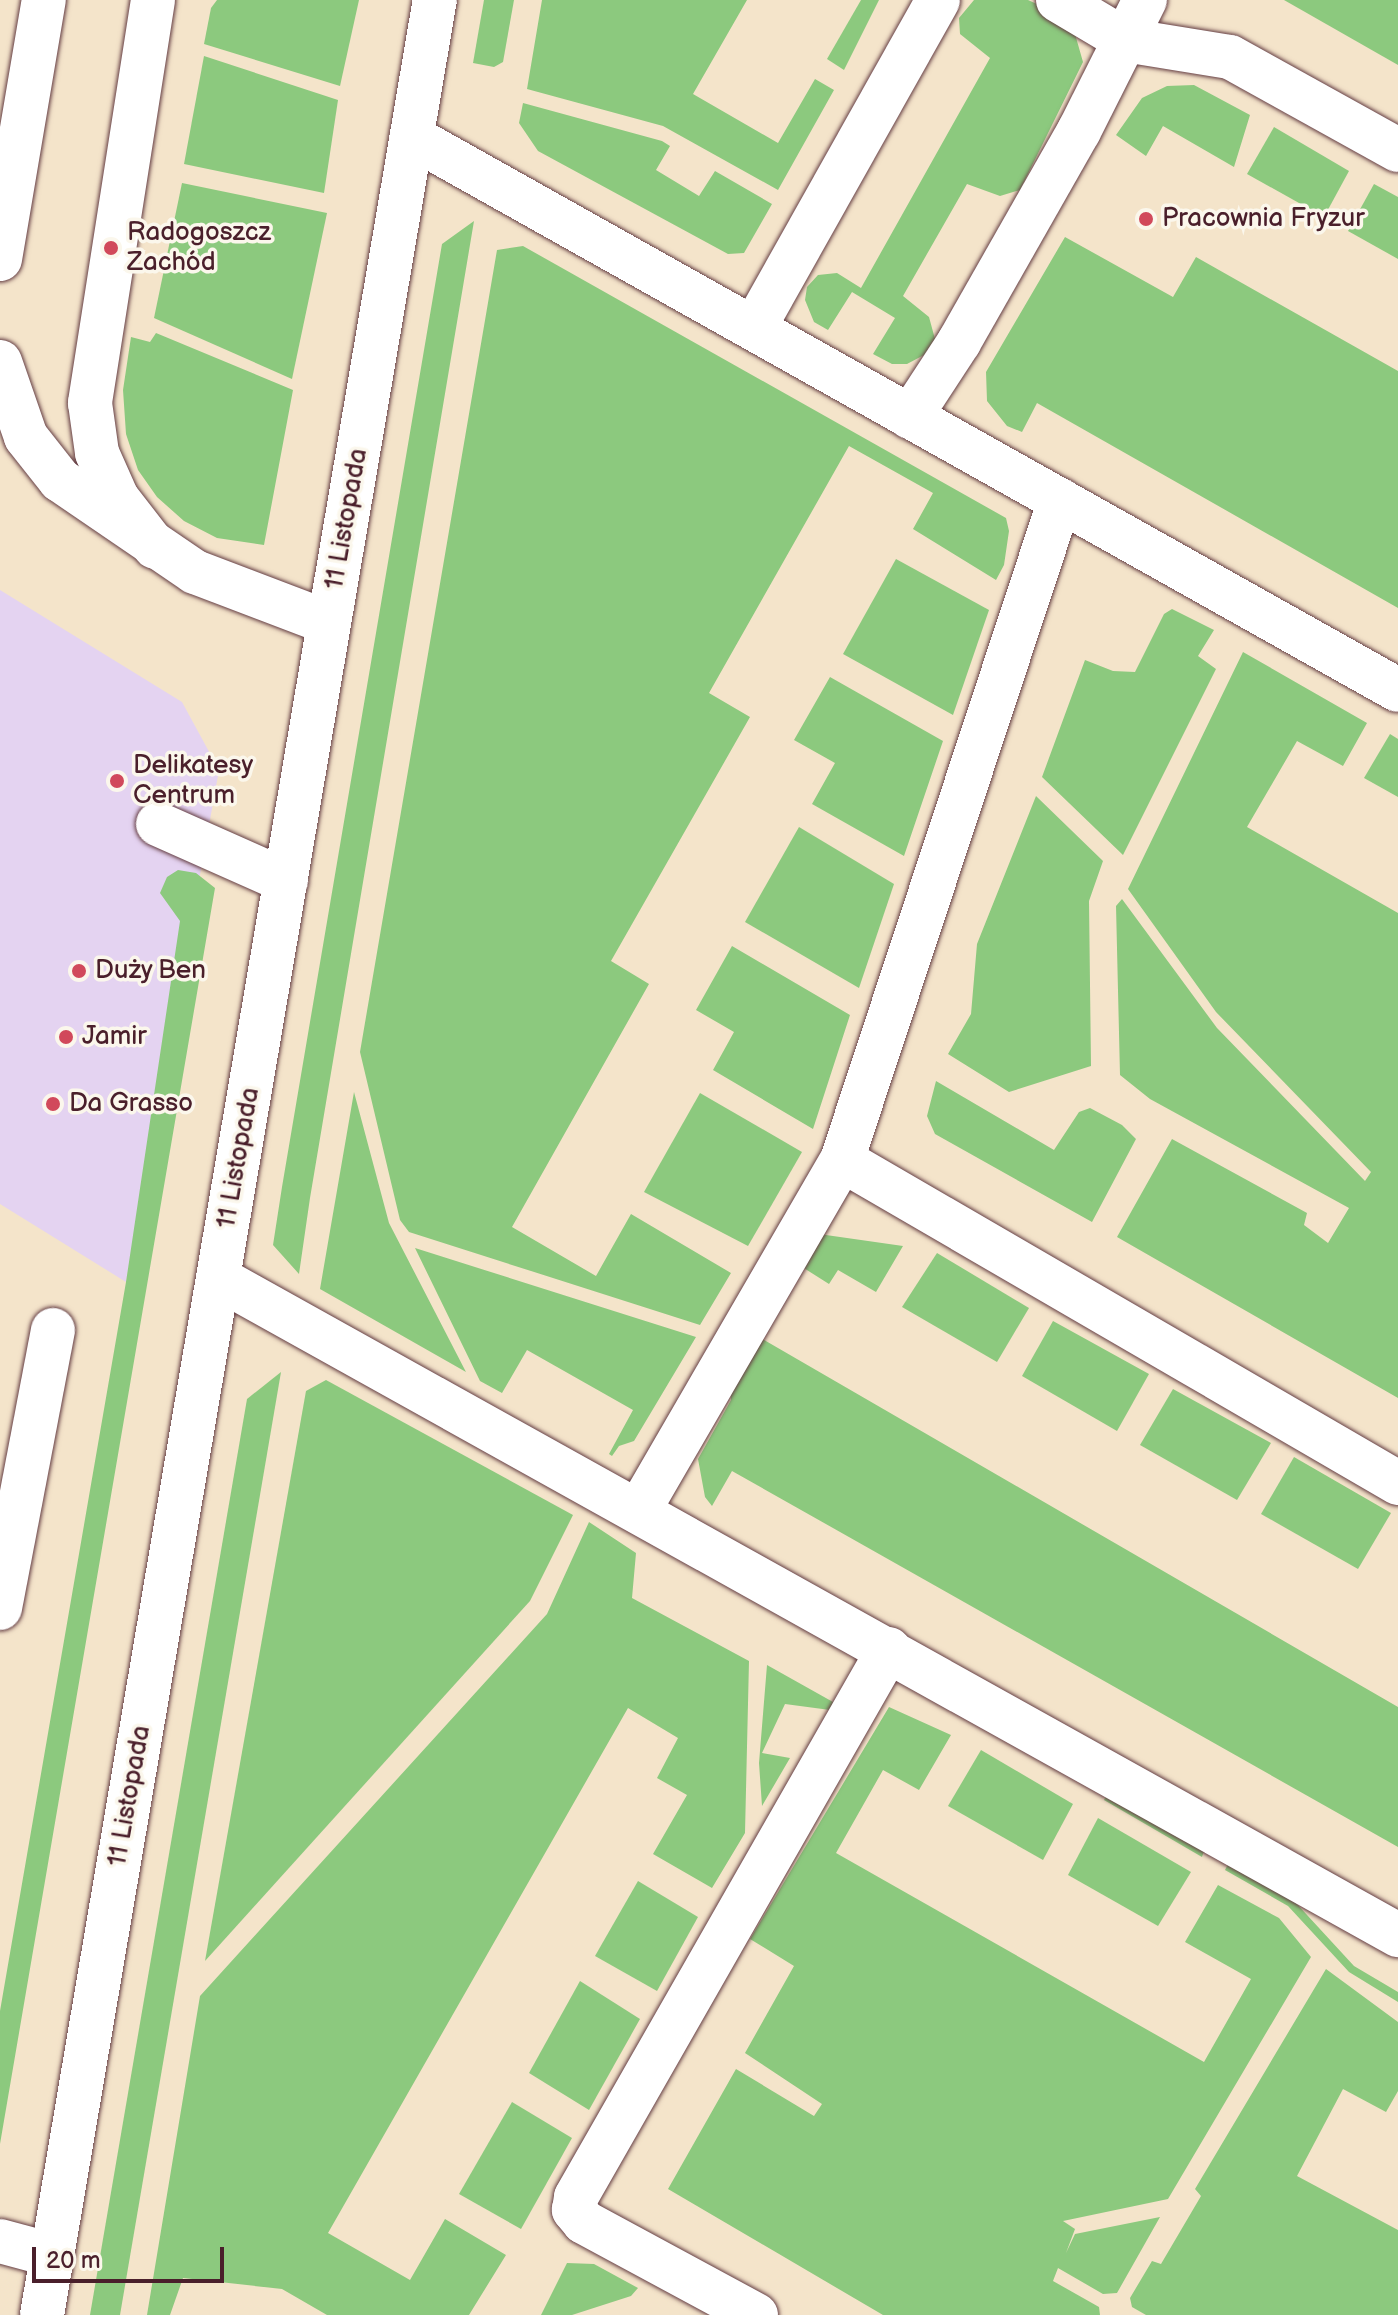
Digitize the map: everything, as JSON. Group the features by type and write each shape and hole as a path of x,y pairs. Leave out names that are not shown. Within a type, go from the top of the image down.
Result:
{"street":[{"path":"0,259 44,0"},
{"path":"153,0 90,403 97,453 117,498 155,547"},
{"name":"11 Listopada","path":"42,2315 435,0"},
{"path":"754,328 938,0"},
{"path":"1058,0 1125,40 1230,57 1398,150"},
{"path":"910,417 959,342 1118,60 1145,0"},
{"path":"412,137 1398,690"},
{"path":"0,362 26,437 60,480 195,572 329,623"},
{"path":"639,1510 842,1160 1060,500"},
{"path":"158,824 286,881"},
{"path":"842,1160 1398,1483"},
{"path":"218,1278 1398,1935"},
{"path":"0,1608 53,1330"},
{"path":"756,2315 584,2222 574,2210 576,2197 889,1649"},
{"path":"0,2241 52,2255"}],"shaded area":[{"path":"0,590 182,702 219,770 126,1282 0,1204"}],"green space":[{"path":"217,0 359,0 340,86 204,44 211,8"},
{"path":"484,0 514,0 503,62 494,67 473,63"},
{"path":"542,0 747,0 693,94 778,143 815,79 834,90 778,190 663,126 527,89"},
{"path":"861,0 879,0 844,70 827,59"},
{"path":"974,0 1028,0 1039,5 1075,34 1083,62 1020,190 1000,196 967,184 903,296 929,317 935,339 924,355 907,364 892,364 873,354 895,318 852,292 828,330 814,322 805,300 807,287 818,275 837,273 861,288 990,58 960,34 959,18"},
{"path":"1284,0 1398,0 1398,65"},
{"path":"204,56 338,100 324,193 184,164"},
{"path":"1194,85 1250,115 1234,167 1163,126 1146,156 1116,135 1142,98 1167,86"},
{"path":"523,103 662,141 670,146 656,170 699,196 715,171 772,204 744,253 728,254 538,151 519,123"},
{"path":"1274,127 1349,171 1324,217 1247,174"},
{"path":"182,183 327,213 292,379 154,318"},
{"path":"1374,184 1398,197 1398,259 1348,231"},
{"path":"474,221 299,1274 273,1245 282,1187 442,244"},
{"path":"1065,237 1173,297 1196,257 1398,371 1398,608 1037,403 1022,432 1007,426 987,401 986,372"},
{"path":"523,246 1006,518 1009,531 1004,565 996,580 913,529 933,493 849,446 709,693 750,717 611,961 649,984 512,1227 596,1276 631,1214 731,1273 700,1325 409,1232 400,1220 360,1052 497,250"},
{"path":"156,333 293,390 264,545 217,538 184,521 157,497 138,470 126,434 123,390 131,337 150,342"},
{"path":"896,559 989,610 953,715 843,654"},
{"path":"1172,609 1214,630 1198,656 1216,669 1123,855 1042,777 1085,660 1113,671 1135,672 1164,614"},
{"path":"1243,652 1367,723 1343,766 1297,741 1247,827 1398,913 1398,1398 1117,1237 1172,1139 1307,1213 1304,1225 1328,1243 1349,1208 1150,1099 1120,1075 1116,906 1122,899 1217,1028 1365,1181 1371,1172 1216,1012 1128,889"},
{"path":"830,677 943,741 904,856 812,804 835,763 794,740"},
{"path":"1390,734 1398,739 1398,797 1364,778"},
{"path":"1036,796 1103,861 1089,901 1091,1066 1009,1092 948,1054 971,1014 977,944"},
{"path":"799,827 894,884 859,988 745,922"},
{"path":"178,870 196,873 215,888 0,2144 0,2011 126,1282 180,921 160,893 167,877"},
{"path":"732,946 850,1015 813,1129 713,1070 734,1032 696,1010"},
{"path":"936,1081 1054,1150 1079,1112 1090,1108 1122,1125 1136,1139 1092,1222 935,1134 927,1116"},
{"path":"354,1092 389,1223 466,1372 320,1289"},
{"path":"700,1093 802,1152 748,1246 644,1192"},
{"path":"819,1234 903,1246 876,1292 838,1270 829,1284 799,1265"},
{"path":"415,1248 696,1337 634,1441 619,1446 612,1456 609,1454 633,1410 527,1350 502,1393 480,1381"},
{"path":"937,1253 1029,1308 997,1362 902,1307"},
{"path":"1053,1321 1149,1374 1117,1431 1022,1376"},
{"path":"759,1337 1398,1707 1398,1847 732,1471 712,1506 705,1497 698,1459 731,1400 730,1384"},
{"path":"281,1372 120,2315 90,2315 247,1399"},
{"path":"326,1380 573,1515 530,1601 205,1961 306,1391"},
{"path":"1173,1389 1271,1443 1237,1500 1140,1445"},
{"path":"1294,1457 1391,1513 1358,1569 1261,1514"},
{"path":"589,1522 636,1553 632,1598 749,1661 745,1833 712,1888 653,1854 687,1795 657,1778 678,1738 628,1708 328,2233 410,2280 445,2219 506,2255 469,2315 327,2315 282,2289 183,2278 170,2315 147,2315 200,1996 547,1614"},
{"path":"767,1665 833,1702 830,1710 785,1704 762,1753 790,1758 762,1806 759,1763"},
{"path":"889,1707 951,1735 919,1790 883,1770 836,1853 1204,2062 1251,1979 1185,1942 1218,1885 1279,1918 1311,1957 1168,2199 1063,2221 1075,2229 1066,2253 1075,2234 1160,2217 1117,2293 1103,2294 1058,2268 1053,2281 1099,2307 1100,2315 883,2315 668,2189 736,2069 814,2116 822,2104 745,2053 794,1966 750,1939"},
{"path":"981,1750 1073,1804 1043,1860 948,1806"},
{"path":"1107,1794 1204,1851 1202,1857 1104,1800"},
{"path":"1098,1818 1191,1872 1158,1926 1068,1875"},
{"path":"1228,1864 1296,1903 1354,1966 1398,1992 1398,2002 1349,1972 1288,1906 1225,1870"},
{"path":"638,1881 698,1917 657,1991 595,1956"},
{"path":"1326,1969 1398,2022 1398,2091 1386,2112 1343,2089 1297,2176 1398,2230 1398,2315 1146,2315 1132,2307 1130,2298 1152,2261 1161,2264 1201,2196 1195,2189"},
{"path":"580,1981 640,2019 589,2110 529,2073"},
{"path":"512,2102 572,2138 521,2229 459,2194"},
{"path":"567,2263 594,2264 638,2288 631,2296 572,2315 541,2315"}],"place":[{"name":"Pracownia Fryzur","path":"1146,219"},
{"name":"Radogoszcz Zachód","path":"111,248"},
{"name":"Delikatesy Centrum","path":"117,781"},
{"name":"Duży Ben","path":"79,971"},
{"name":"Jamir","path":"66,1037"},
{"name":"Da Grasso","path":"53,1104"}]}
